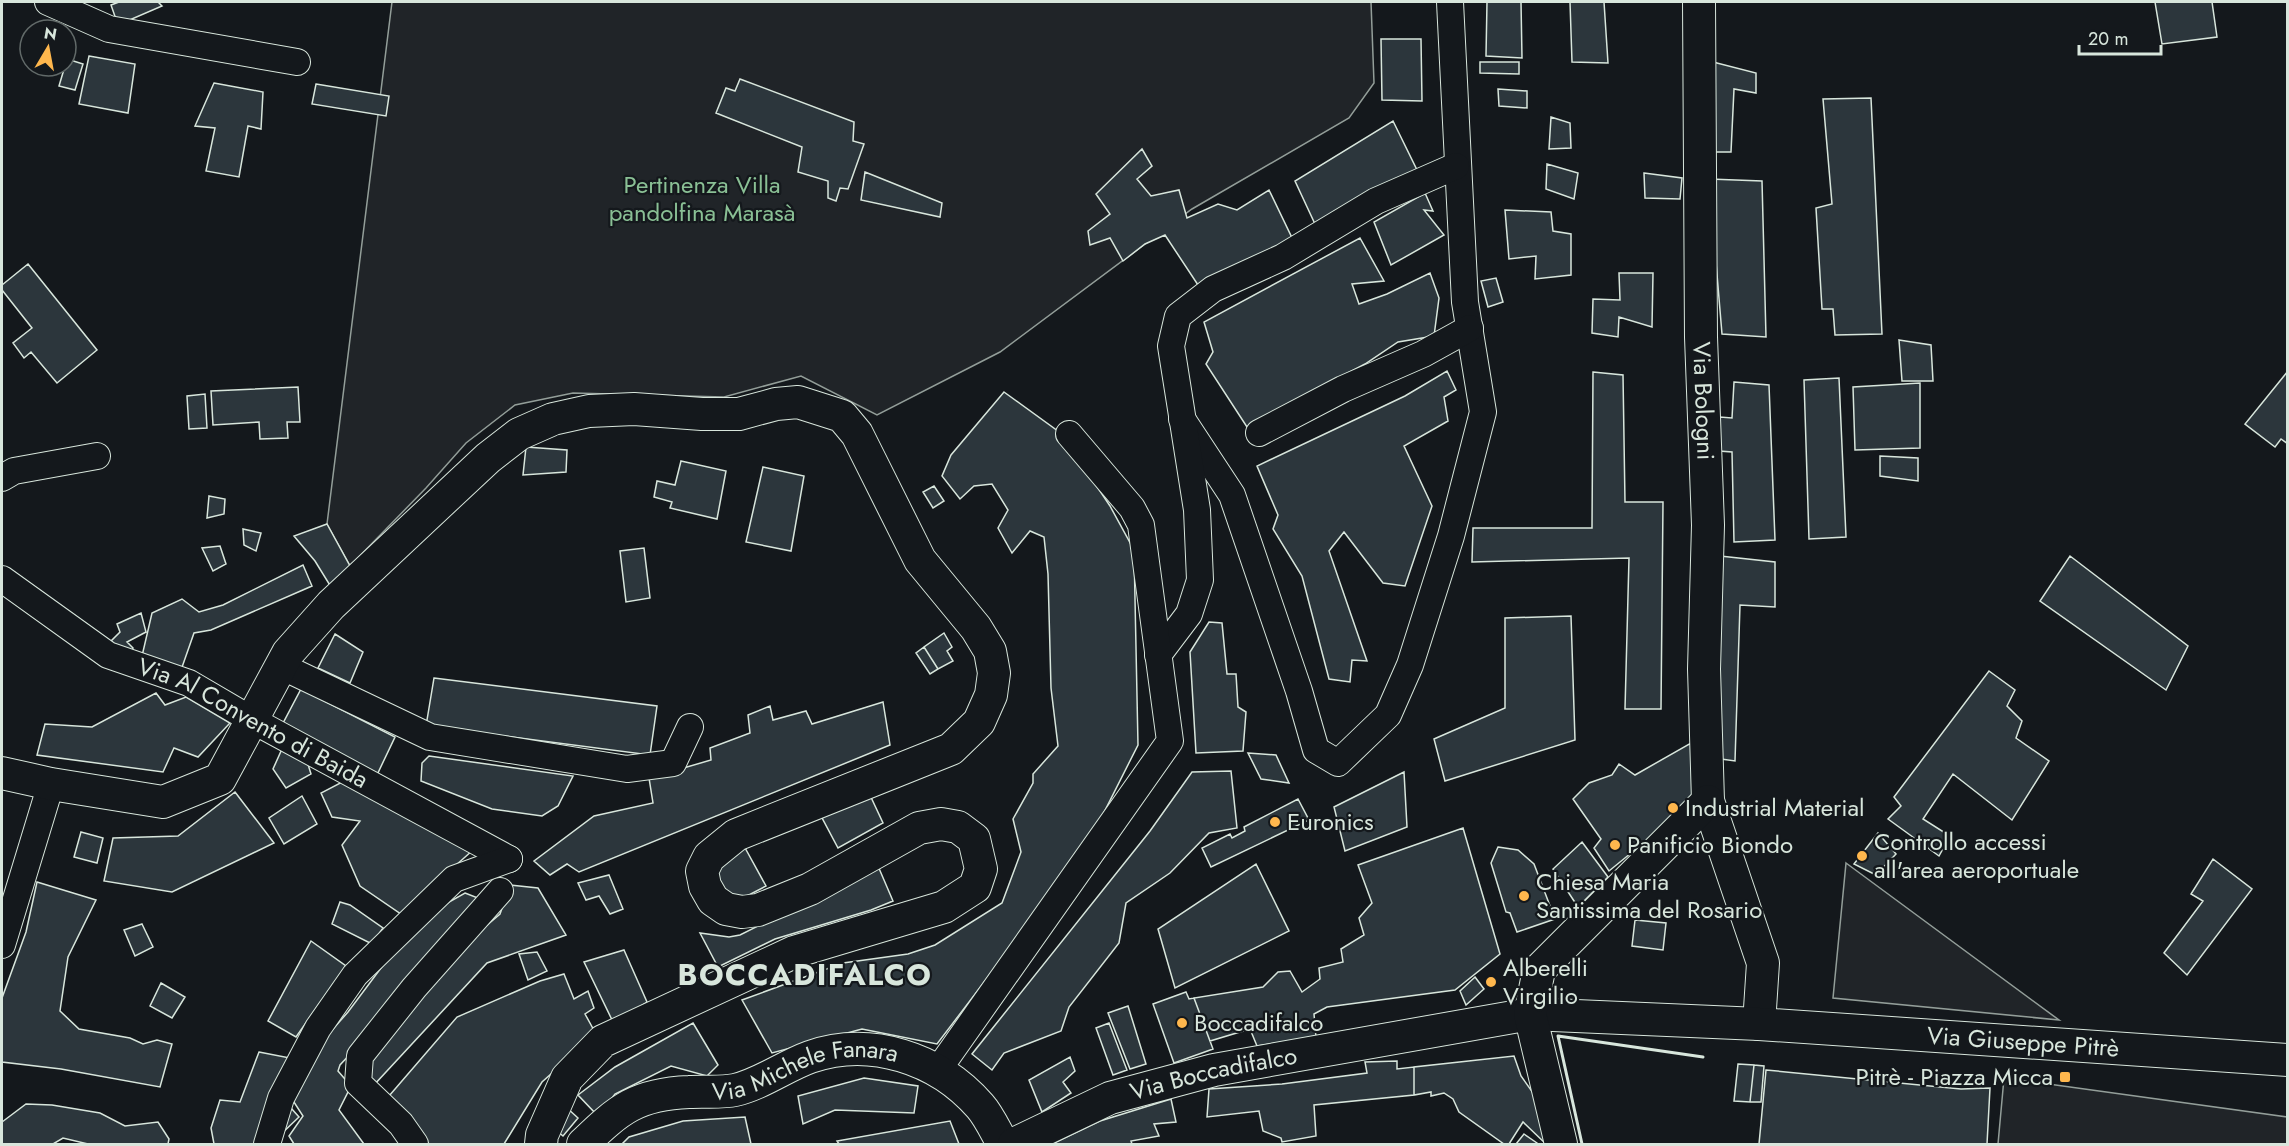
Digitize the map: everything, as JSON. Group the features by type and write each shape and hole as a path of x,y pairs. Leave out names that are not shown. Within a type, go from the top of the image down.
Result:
{"street":[{"path":"48,2 109,29 297,62"},
{"path":"1182,419 1232,495 1299,691 1316,750 1338,764 1388,715 1410,665 1450,536 1483,412 1465,302 1456,166 1450,2"},
{"name":"Via Bologni","path":"1699,2 1701,337 1708,525 1704,669 1708,801 1762,963 1759,1024"},
{"path":"1158,655 1189,614 1200,580 1197,510 1171,346 1178,316 1213,289 1283,257 1376,201 1456,166"},
{"path":"1259,432 1343,389 1423,354 1470,328"},
{"path":"2,773 51,784 163,802 220,779 288,653 331,604 488,458 519,434 553,419 589,411 634,409 739,414 776,404 798,402 842,416 858,434 920,560 976,628 990,651 994,673 991,695 979,722 951,749 736,835 709,857 702,872 705,885 713,900 726,909 758,910 810,889 920,828 941,824 958,827 974,839 981,869 975,887 944,907 794,952 603,1041 567,1078 542,1135 541,1144"},
{"path":"938,1070 1170,741 1141,525 1132,508 1069,434"},
{"path":"2,478 14,471 96,456"},
{"name":"Via Al Convento di Baida","path":"2,579 108,655 189,683 252,720 509,860 454,879 355,975 318,1028 280,1098 267,1144"},
{"path":"281,666 430,737 627,769 673,763 690,727"},
{"path":"2,945 51,784"},
{"path":"1561,1144 1530,1014 1539,970 1708,801"},
{"path":"415,1144 401,1124 358,1083 360,1056 414,988 500,891"},
{"name":"Via Boccadifalco","path":"1014,1144 1110,1098 1214,1070 1530,1014 1759,1024"},
{"name":"Via Giuseppe Pitrè","path":"1759,1024 2288,1060"},
{"name":"Via Michele Fanara","path":"583,1144 613,1115 639,1100 662,1093 734,1090 811,1056 854,1049 894,1052 938,1070 980,1106 1004,1144"}],"green space":[{"name":"Pertinenza Villa pandolfina Marasà","path":"392,2 1371,2 1374,83 1349,118 1192,209 1000,352 877,415 801,376 724,397 573,393 515,405 466,443 350,566 327,524"},
{"path":"1846,863 2059,1020 1833,998"},
{"path":"2004,1078 2287,1117 2287,1144 1998,1144"}],"building":[{"path":"119,2 158,2 162,6 118,25 111,5"},
{"path":"1487,2 1521,2 1522,58 1486,56"},
{"path":"1570,2 1604,2 1608,63 1572,62"},
{"path":"2155,2 2212,2 2217,37 2162,44"},
{"path":"1381,39 1421,39 1422,101 1382,100"},
{"path":"89,56 135,64 128,113 79,104"},
{"path":"78,62 83,64 75,90 59,86 61,78 78,78"},
{"path":"1480,62 1519,62 1519,74 1480,73"},
{"path":"1713,62 1756,73 1756,93 1734,89 1731,152 1711,152"},
{"path":"740,79 854,122 853,141 864,144 848,189 840,188 836,201 828,198 828,181 798,172 802,147 716,113 726,88 735,91"},
{"path":"214,83 263,92 261,129 248,126 239,177 206,171 215,128 195,126"},
{"path":"316,84 389,96 386,116 312,104"},
{"path":"1498,89 1527,91 1527,108 1499,106"},
{"path":"1871,98 1882,334 1835,335 1833,309 1822,309 1816,208 1832,204 1823,99"},
{"path":"1551,117 1570,123 1571,148 1549,149"},
{"path":"1393,121 1418,172 1315,224 1295,181"},
{"path":"1142,149 1152,166 1137,179 1151,196 1179,190 1187,218 1218,204 1237,210 1269,190 1294,242 1200,288 1165,235 1145,244 1123,261 1110,238 1090,245 1088,231 1110,214 1096,194"},
{"path":"1547,164 1578,173 1574,199 1546,189"},
{"path":"865,172 942,203 940,217 861,200"},
{"path":"1644,173 1682,178 1680,199 1645,198"},
{"path":"1709,179 1762,181 1766,337 1722,334"},
{"path":"1425,193 1433,211 1424,210 1444,235 1391,265 1374,222"},
{"path":"1505,210 1551,212 1553,231 1571,234 1571,275 1535,279 1536,256 1509,259"},
{"path":"1360,238 1384,281 1352,284 1359,304 1387,294 1430,273 1439,298 1434,336 1398,342 1365,364 1247,427 1206,364 1213,352 1204,322"},
{"path":"28,264 97,350 57,383 31,352 24,358 13,343 32,328 2,290 2,285"},
{"path":"1619,273 1653,273 1652,327 1619,317 1618,337 1592,333 1593,299 1620,300"},
{"path":"1496,278 1503,302 1488,307 1481,281"},
{"path":"1899,340 1931,345 1933,381 1902,381"},
{"path":"1447,371 1456,390 1444,397 1448,421 1404,446 1432,506 1405,586 1383,583 1344,532 1329,551 1367,661 1352,660 1350,682 1329,679 1302,576 1273,529 1278,515 1257,466 1405,396"},
{"path":"2288,371 2288,444 2281,439 2275,447 2245,424"},
{"path":"1593,372 1623,375 1625,502 1663,502 1661,709 1625,709 1629,558 1472,562 1473,528 1592,528"},
{"path":"1839,378 1846,537 1809,539 1804,380"},
{"path":"1734,382 1769,385 1775,540 1734,542 1732,452 1719,451 1720,417 1732,418"},
{"path":"1920,383 1920,448 1855,450 1853,387"},
{"path":"298,387 300,422 287,422 288,438 260,439 259,422 213,425 211,391"},
{"path":"1004,392 1062,434 1110,506 1134,550 1138,745 1085,850 937,1044 862,1029 772,1053 742,1000 843,963 908,954 935,945 1002,903 1021,852 1013,819 1033,783 1033,774 1058,746 1051,688 1048,574 1044,537 1030,531 1012,553 998,528 1008,510 992,484 974,486 960,499 942,476 951,455"},
{"path":"205,394 207,428 189,429 187,396"},
{"path":"526,447 567,450 566,472 523,475"},
{"path":"1880,456 1918,458 1918,481 1880,476"},
{"path":"681,461 726,471 717,519 670,508 672,502 654,497 657,481 675,485"},
{"path":"763,467 804,476 791,551 746,542"},
{"path":"934,486 944,501 933,508 923,492"},
{"path":"209,496 225,499 224,514 207,518"},
{"path":"327,524 350,566 331,587 315,561 294,536"},
{"path":"243,529 261,533 256,551 244,545"},
{"path":"220,546 226,564 213,571 202,548"},
{"path":"644,548 650,598 626,602 620,551"},
{"path":"1720,556 1775,562 1775,607 1740,605 1735,761 1714,758 1720,671"},
{"path":"2070,556 2188,646 2166,690 2040,601"},
{"path":"303,565 312,586 211,630 194,633 180,673 142,656 152,613 182,599 199,612 223,605"},
{"path":"141,613 146,632 127,642 133,648 131,656 107,645 120,632 117,624"},
{"path":"1571,616 1575,740 1445,781 1434,739 1505,708 1505,618"},
{"path":"1209,622 1222,623 1227,674 1236,674 1238,707 1246,712 1243,751 1196,753 1190,652"},
{"path":"944,633 952,647 947,651 953,661 938,669 924,647"},
{"path":"335,634 363,652 350,683 318,668"},
{"path":"924,647 938,669 930,674 916,653"},
{"path":"1989,671 2015,690 2007,706 2022,721 2016,738 2049,761 2012,820 1953,774 1923,819 1950,836 1939,856 1888,819 1901,806 1894,797"},
{"path":"434,678 657,706 650,755 426,726"},
{"path":"301,689 395,737 376,777 281,727"},
{"path":"156,693 165,705 186,697 230,723 198,757 174,748 163,772 37,755 45,724 92,727"},
{"path":"883,702 890,745 579,872 567,864 550,875 534,861 594,816 653,803 649,778 711,760 710,748 750,733 748,715 770,706 773,720 806,711 812,724"},
{"path":"1691,743 1705,781 1663,827 1609,871 1594,848 1601,839 1573,799 1589,783 1612,775 1619,764 1635,775"},
{"path":"282,749 306,758 311,774 286,788 273,769"},
{"path":"1248,753 1276,755 1289,783 1261,779"},
{"path":"429,756 573,776 558,806 542,816 492,809 421,781 422,763"},
{"path":"1231,771 1237,828 1209,833 1170,873 1126,903 1119,943 1069,1007 1061,1031 1004,1053 992,1070 972,1054 1150,831 1192,772"},
{"path":"1404,772 1407,827 1345,851 1334,807"},
{"path":"344,781 473,850 401,914 360,886 342,845 360,821 332,817 321,793"},
{"path":"235,792 274,843 172,892 104,881 113,838 178,836"},
{"path":"869,793 883,823 838,848 820,814"},
{"path":"302,796 317,824 284,844 269,818"},
{"path":"1298,799 1309,820 1211,867 1202,848 1230,834 1232,838 1245,831 1244,827"},
{"path":"1463,828 1500,954 1455,990 1327,1007 1314,1014 1316,1037 1257,1046 1250,1029 1210,1041 1194,998 1263,987 1278,972 1290,971 1302,992 1320,979 1319,968 1343,962 1341,949 1364,935 1359,918 1372,903 1358,865"},
{"path":"81,832 103,838 97,863 74,857"},
{"path":"1878,833 1896,854 1876,875 1854,864"},
{"path":"1582,842 1608,877 1578,907 1553,869"},
{"path":"744,846 766,886 745,897 733,896 722,890 716,880 724,857"},
{"name":"Chiesa Maria Santissima del Rosario","path":"1498,847 1518,850 1534,864 1555,919 1517,932 1510,913 1506,912 1491,863"},
{"path":"2213,859 2252,889 2187,975 2164,953 2203,901 2191,894"},
{"path":"1256,864 1289,931 1175,988 1158,929"},
{"path":"878,866 893,901 871,910 775,939 718,967 700,933 729,937 740,935"},
{"path":"609,875 623,909 610,914 599,896 586,900 578,883"},
{"path":"37,882 96,900 68,957 60,1011 79,1029 130,1038 143,1044 157,1040 172,1044 160,1087 61,1069 2,1062 2,998 26,932"},
{"path":"510,885 538,888 566,935 487,963 373,1086 364,1060 472,938 500,914"},
{"path":"465,893 478,898 368,1035 340,1065 338,1071 351,1086 339,1110 364,1144 294,1144 289,1136 303,1116 290,1096 310,1055 348,1012 417,920"},
{"path":"340,902 350,905 383,928 372,944 332,924"},
{"path":"1635,920 1666,923 1663,950 1632,946"},
{"path":"142,924 153,947 135,956 124,930"},
{"path":"311,941 346,966 296,1037 268,1021"},
{"path":"624,950 647,1002 614,1024 584,962"},
{"path":"537,952 547,971 528,980 519,954"},
{"path":"564,974 574,999 588,991 594,1008 585,1014 596,1034 542,1082 504,1144 429,1144 389,1096 457,1017 540,981"},
{"path":"1475,977 1484,989 1466,1005 1460,991"},
{"path":"161,983 185,997 172,1018 150,1006"},
{"name":"Boccadifalco","path":"1186,992 1189,999 1194,998 1213,1049 1174,1063 1153,1004"},
{"path":"1128,1006 1146,1064 1130,1069 1108,1013"},
{"path":"693,1023 718,1065 707,1076 671,1066 615,1094 598,1116 578,1095 615,1067"},
{"path":"1109,1023 1127,1070 1113,1075 1096,1028"},
{"path":"259,1052 290,1058 259,1144 214,1144 211,1128 220,1100 240,1102"},
{"path":"1514,1056 1521,1076 1536,1097 1546,1144 1523,1122 1509,1144 1504,1144 1459,1112 1453,1099 1444,1093 1431,1096 1431,1092 1414,1095 1414,1067"},
{"path":"1070,1057 1075,1071 1063,1082 1071,1093 1042,1112 1029,1080"},
{"path":"1397,1061 1397,1069 1414,1067 1414,1095 1314,1105 1316,1136 1282,1142 1281,1138 1263,1131 1259,1111 1207,1117 1209,1089 1282,1084 1367,1073 1365,1062"},
{"path":"1738,1064 1754,1065 1750,1102 1734,1101"},
{"path":"1754,1065 1764,1066 1761,1102 1750,1102"},
{"path":"1766,1070 1961,1089 1990,1088 1987,1144 1759,1144"},
{"path":"864,1078 918,1086 914,1113 835,1110 803,1124 798,1096"},
{"path":"283,1099 299,1117 278,1137"},
{"path":"1171,1099 1176,1122 1154,1124 1159,1136 1131,1141 1132,1144 1052,1144 1100,1121"},
{"path":"26,1104 52,1105 100,1113 125,1126 158,1122 169,1139 168,1144 88,1144 63,1138 53,1144 2,1144 2,1122"},
{"path":"566,1107 578,1118 563,1136 556,1130"},
{"path":"745,1117 751,1144 622,1144 629,1137 683,1121"},
{"path":"950,1121 959,1144 839,1144 837,1141"},
{"path":"1524,1134 1537,1143 1516,1144"}],"wall":[{"path":"1582,1144 1558,1036 1703,1057"}],"place":[{"name":"Industrial Material","path":"1673,808"},
{"name":"Euronics","path":"1275,822"},
{"name":"Panificio Biondo","path":"1615,845"},
{"name":"Controllo accessi all'area aeroportuale","path":"1862,856"},
{"name":"Chiesa Maria Santissima del Rosario","path":"1524,896"},
{"name":"Alberelli Virgilio","path":"1491,982"},
{"name":"Boccadifalco","path":"1182,1023"},
{"name":"Pitrè - Piazza Micca","path":"2065,1077"}],"district":[{"name":"BOCCADIFALCO","path":"805,975"}]}
